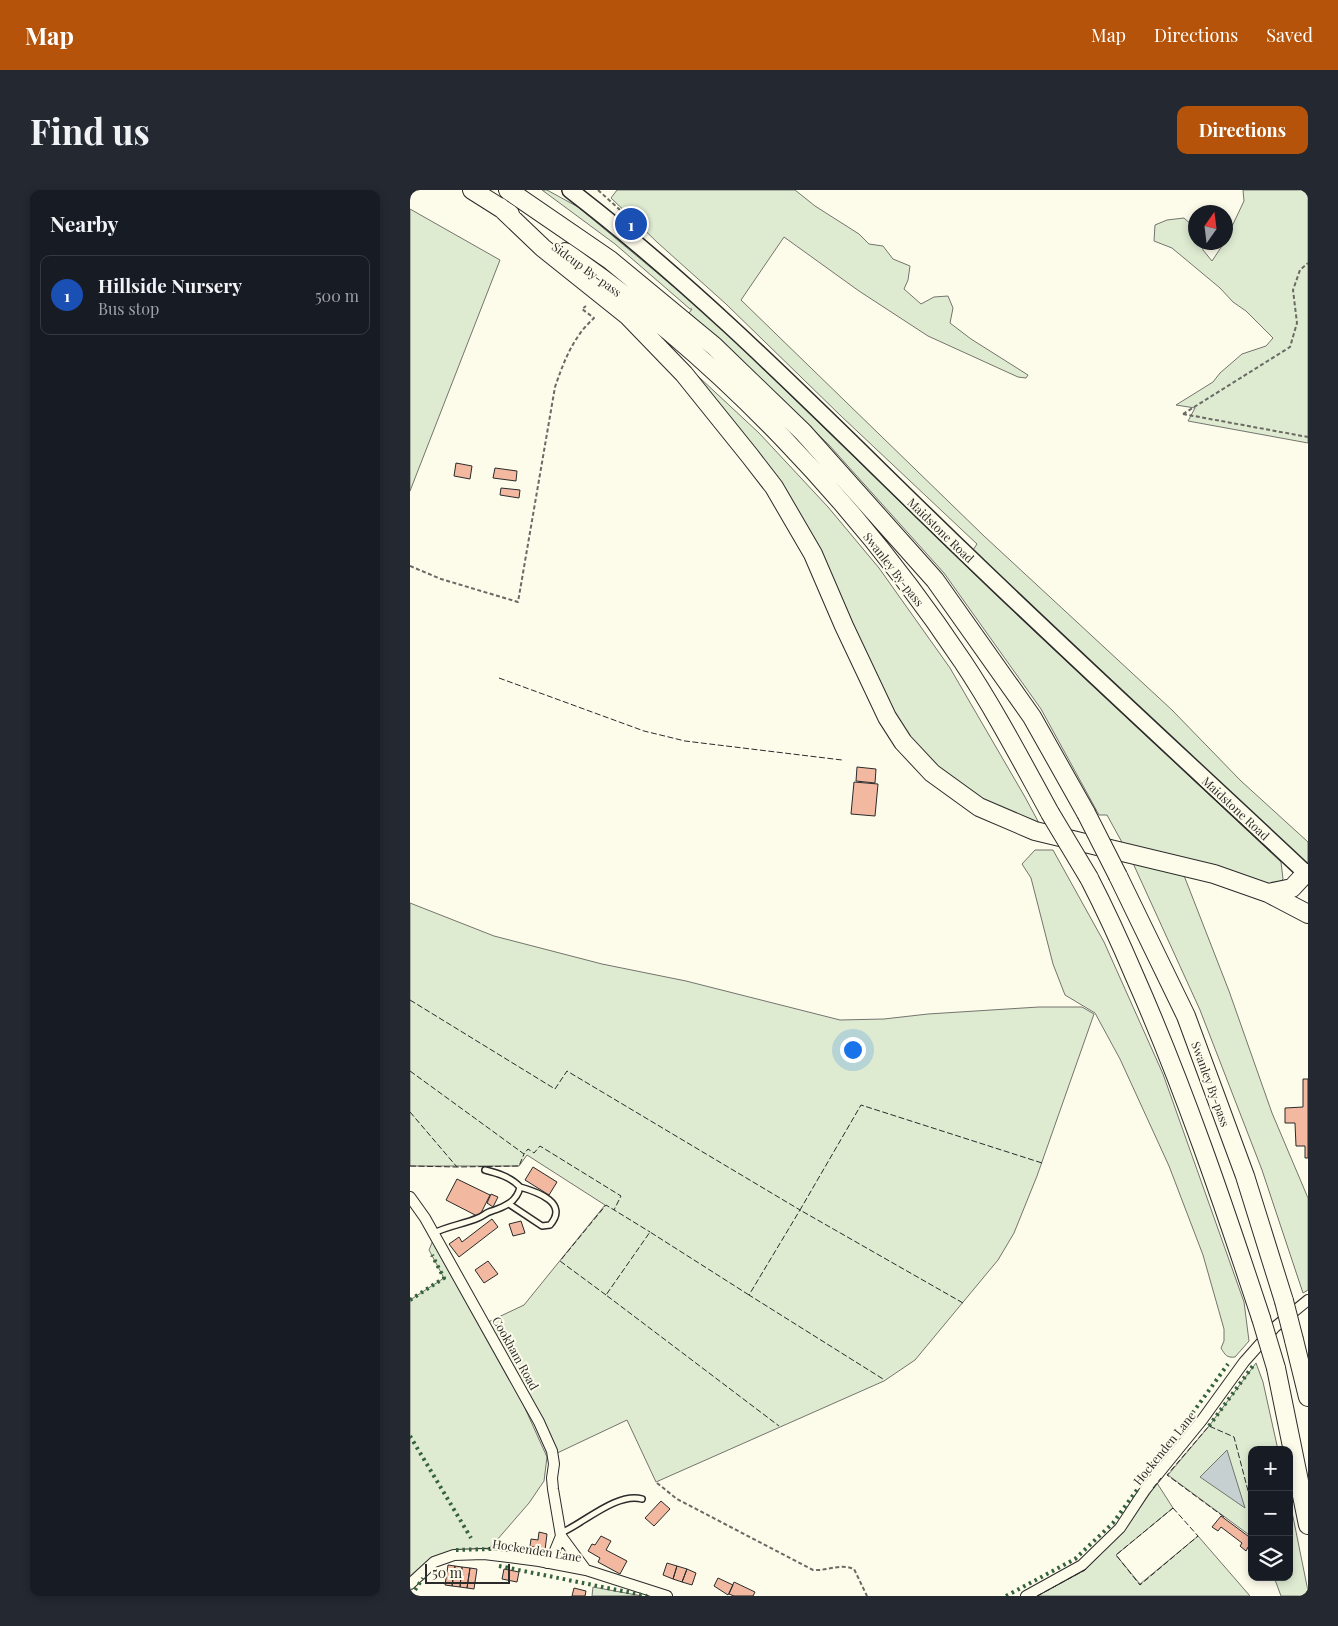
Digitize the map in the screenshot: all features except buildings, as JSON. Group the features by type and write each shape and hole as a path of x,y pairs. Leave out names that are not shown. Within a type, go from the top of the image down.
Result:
{"highway":[{"name":"Sidcup By-pass","path":"472,190 602,277 697,356"},
{"name":"Sidcup By-pass","path":"508,190 610,260 714,346"},
{"path":"500,207 543,248 628,316 684,374 774,487 813,554 844,626 887,717 903,742 932,773 979,807 1035,831 1214,874 1268,893 1308,914"},
{"name":"Swanley By-pass","path":"714,346 803,432 934,580 1032,717 1086,813 1186,1016 1245,1176 1284,1301 1308,1397"},
{"name":"Swanley By-pass","path":"697,356 801,455 905,579 964,663 1089,878 1105,909 1163,1039 1217,1186 1276,1368 1308,1524"},
{"path":"1268,893 1292,888 1307,874"}],"main road":[{"name":"Maidstone Road","path":"570,190 623,232 714,311 1004,590 1307,874"}],"street":[{"name":"Cookham Road","path":"410,1197 434,1233 523,1391 542,1429 552,1451 554,1464 552,1489 561,1534 586,1570"},
{"name":"Hockenden Lane","path":"1026,1596 1082,1566 1120,1528 1145,1490 1202,1420 1244,1362 1274,1327 1308,1300"},
{"path":"547,1563 554,1553 561,1534"},
{"name":"Hockenden Lane","path":"410,1584 434,1562 454,1555 484,1554 586,1570 667,1596"}],"lane":[{"path":"484,1170 499,1174 514,1181 520,1187 540,1194 553,1204 556,1213 550,1225 542,1226 510,1204"},
{"path":"434,1233 480,1218 490,1211 501,1209 510,1204 520,1191 520,1187"},
{"path":"561,1534 621,1500 634,1497 642,1499"}],"path":[{"path":"1308,263 1300,270 1293,290 1297,323 1290,347 1184,414 1308,438"},
{"path":"410,566 441,579 518,602 555,387 564,362 581,330 594,318 582,309 586,306"},
{"path":"657,1483 677,1499 813,1570 824,1571 845,1565 854,1569 867,1596"}],"green space":[{"path":"542,190 547,190 578,207 709,316 997,596 1281,862 1283,879 1271,886 1124,846 1107,815 1099,815 1041,709 944,573 829,445 689,313 692,309 615,244"},
{"path":"617,190 795,190 815,206 859,234 869,244 883,246 893,259 910,266 908,280 904,289 921,304 934,297 948,296 953,308 950,323 971,339 1028,375 1026,378 1018,377 928,336 859,291 784,237 741,300 984,536 1172,710 1241,781 1308,842 1308,866 973,550 977,544 726,304 611,198"},
{"path":"1243,190 1308,190 1308,443 1188,421 1195,408 1176,405 1213,382 1220,373 1242,354 1266,346 1273,338 1246,311 1233,302 1220,288 1172,248 1154,241 1155,225 1167,220 1184,218 1188,222 1188,250 1203,250 1212,261 1219,250 1233,250 1233,224 1244,201"},
{"path":"410,209 500,260 410,491"},
{"path":"686,365 759,433 828,507 879,568 950,668 1040,825 978,797 935,765 900,725 850,619"},
{"path":"1035,850 1053,850 1104,942 1163,1074 1244,1302 1249,1341 1235,1357 1226,1355 1221,1348 1224,1341 1224,1329 1203,1255 1169,1166 1120,1059 1095,1013 1065,995 1053,964 1031,878 1022,864"},
{"path":"1132,861 1183,873 1229,991 1272,1113 1308,1198 1308,1290 1303,1293 1262,1170 1200,1010"},
{"path":"410,903 494,936 602,964 686,981 840,1020 884,1019 928,1014 1039,1007 1082,1007 1094,1014 1037,1176 1014,1233 998,1260 915,1360 884,1381 656,1482 627,1420 553,1455 486,1323 524,1305 605,1205 527,1155 519,1166 410,1166"},
{"path":"434,1238 524,1406 547,1457 544,1481 529,1503 490,1548 453,1551 410,1581 410,1300 444,1278 429,1250"},
{"path":"1256,1363 1263,1382 1277,1446 1248,1446 1248,1534 1168,1475 1209,1426"},
{"path":"1157,1483 1173,1508 1116,1555 1140,1584 1198,1536 1250,1596 1037,1596 1085,1570 1123,1532"},
{"path":"1293,1517 1308,1596 1281,1596 1275,1581 1293,1581"},
{"path":"593,1587 642,1596 592,1596"}],"shaded area":[{"path":"1227,1450 1245,1508 1200,1477"}],"hedge":[{"path":"410,1300 444,1278 432,1255"},
{"path":"1209,1426 1255,1363"},
{"path":"1006,1596 1075,1559 1113,1523 1228,1364"},
{"path":"410,1436 471,1538"},
{"path":"456,1550 490,1548"},
{"path":"499,1566 647,1596"},
{"path":"410,1594 423,1578"}],"fence":[{"path":"499,678 644,731 685,741 842,760"},
{"path":"410,1000 555,1089 567,1071 800,1210 749,1295 883,1379"},
{"path":"410,1071 524,1154 528,1149 534,1153 540,1146 621,1196 614,1210"},
{"path":"963,1303 800,1210 861,1105 1042,1163"},
{"path":"410,1112 457,1167 519,1166 524,1154"},
{"path":"410,1166 457,1167"},
{"path":"606,1295 560,1261 606,1205 650,1232"},
{"path":"749,1295 650,1232 606,1295 779,1426"},
{"path":"1224,1517 1167,1475 1209,1426 1234,1437 1248,1491"},
{"path":"1153,1488 1161,1478"},
{"path":"1173,1508 1198,1536 1140,1585 1116,1555 1173,1508"},
{"path":"1037,1596 1085,1570 1099,1556"}],"wall":[{"path":"490,1548 540,1555 547,1555 549,1553"}],"place":[{"name":"Hillside Nursery","path":"631,224"}]}
